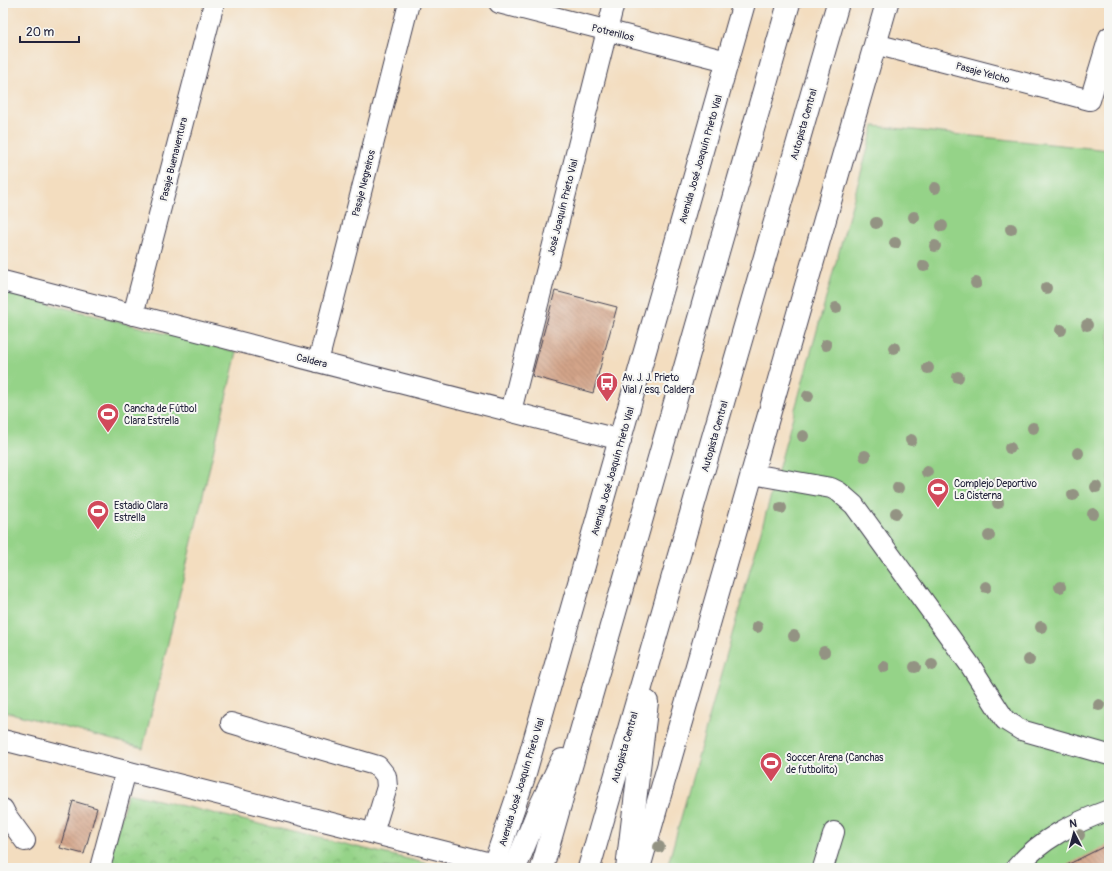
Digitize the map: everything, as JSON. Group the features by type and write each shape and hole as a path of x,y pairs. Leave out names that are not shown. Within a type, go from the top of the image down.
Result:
{"main road":[{"name":"Avenida José Joaquín Prieto Vial","path":"500,867 523,780 621,440 744,3"},
{"path":"542,868 789,3"},
{"name":"Autopista Central","path":"589,868 838,3"},
{"path":"639,868 886,3"},
{"path":"627,868 656,635"},
{"path":"500,867 539,809 587,711"}],"street":[{"name":"Pasaje Buenaventura","path":"133,314 214,3"},
{"name":"Pasaje Negreiros","path":"318,362 409,3"},
{"name":"Potrerillos","path":"499,3 727,61"},
{"name":"José Joaquín Prieto Vial","path":"511,411 614,3"},
{"name":"Pasaje Yelcho","path":"875,44 1090,100 1109,37"},
{"name":"Caldera","path":"3,281 621,440"},
{"path":"752,474 831,488 840,492 854,505 970,665 1005,720 1021,730 1109,755"},
{"path":"231,723 378,766 386,776 387,787 373,833"},
{"path":"3,740 373,833 500,867"},
{"path":"100,868 126,771"},
{"path":"3,809 25,841"},
{"path":"1016,868 1028,855 1053,836 1087,818 1109,810"},
{"path":"823,868 834,832"}],"green space":[{"name":"Complejo Deportivo La Cisterna","path":"874,126 1109,150 1109,868 667,868"},
{"name":"Estadio Clara Estrella","path":"3,292 237,352 143,748 3,711"},
{"path":"128,793 446,868 106,868"}],"building":[{"path":"555,291 617,307 593,393 532,376"},
{"path":"73,801 97,808 84,854 60,848"},
{"path":"1109,844 1109,868 1061,868"}],"place":[{"name":"Av. J. J. Prieto Vial / esq. Caldera","path":"607,402"},
{"name":"Cancha de Fútbol Clara Estrella","path":"108,434"},
{"name":"Complejo Deportivo La Cisterna","path":"938,508"},
{"name":"Estadio Clara Estrella","path":"98,530"},
{"name":"Soccer Arena (Canchas de futbolito)","path":"771,782"}]}
